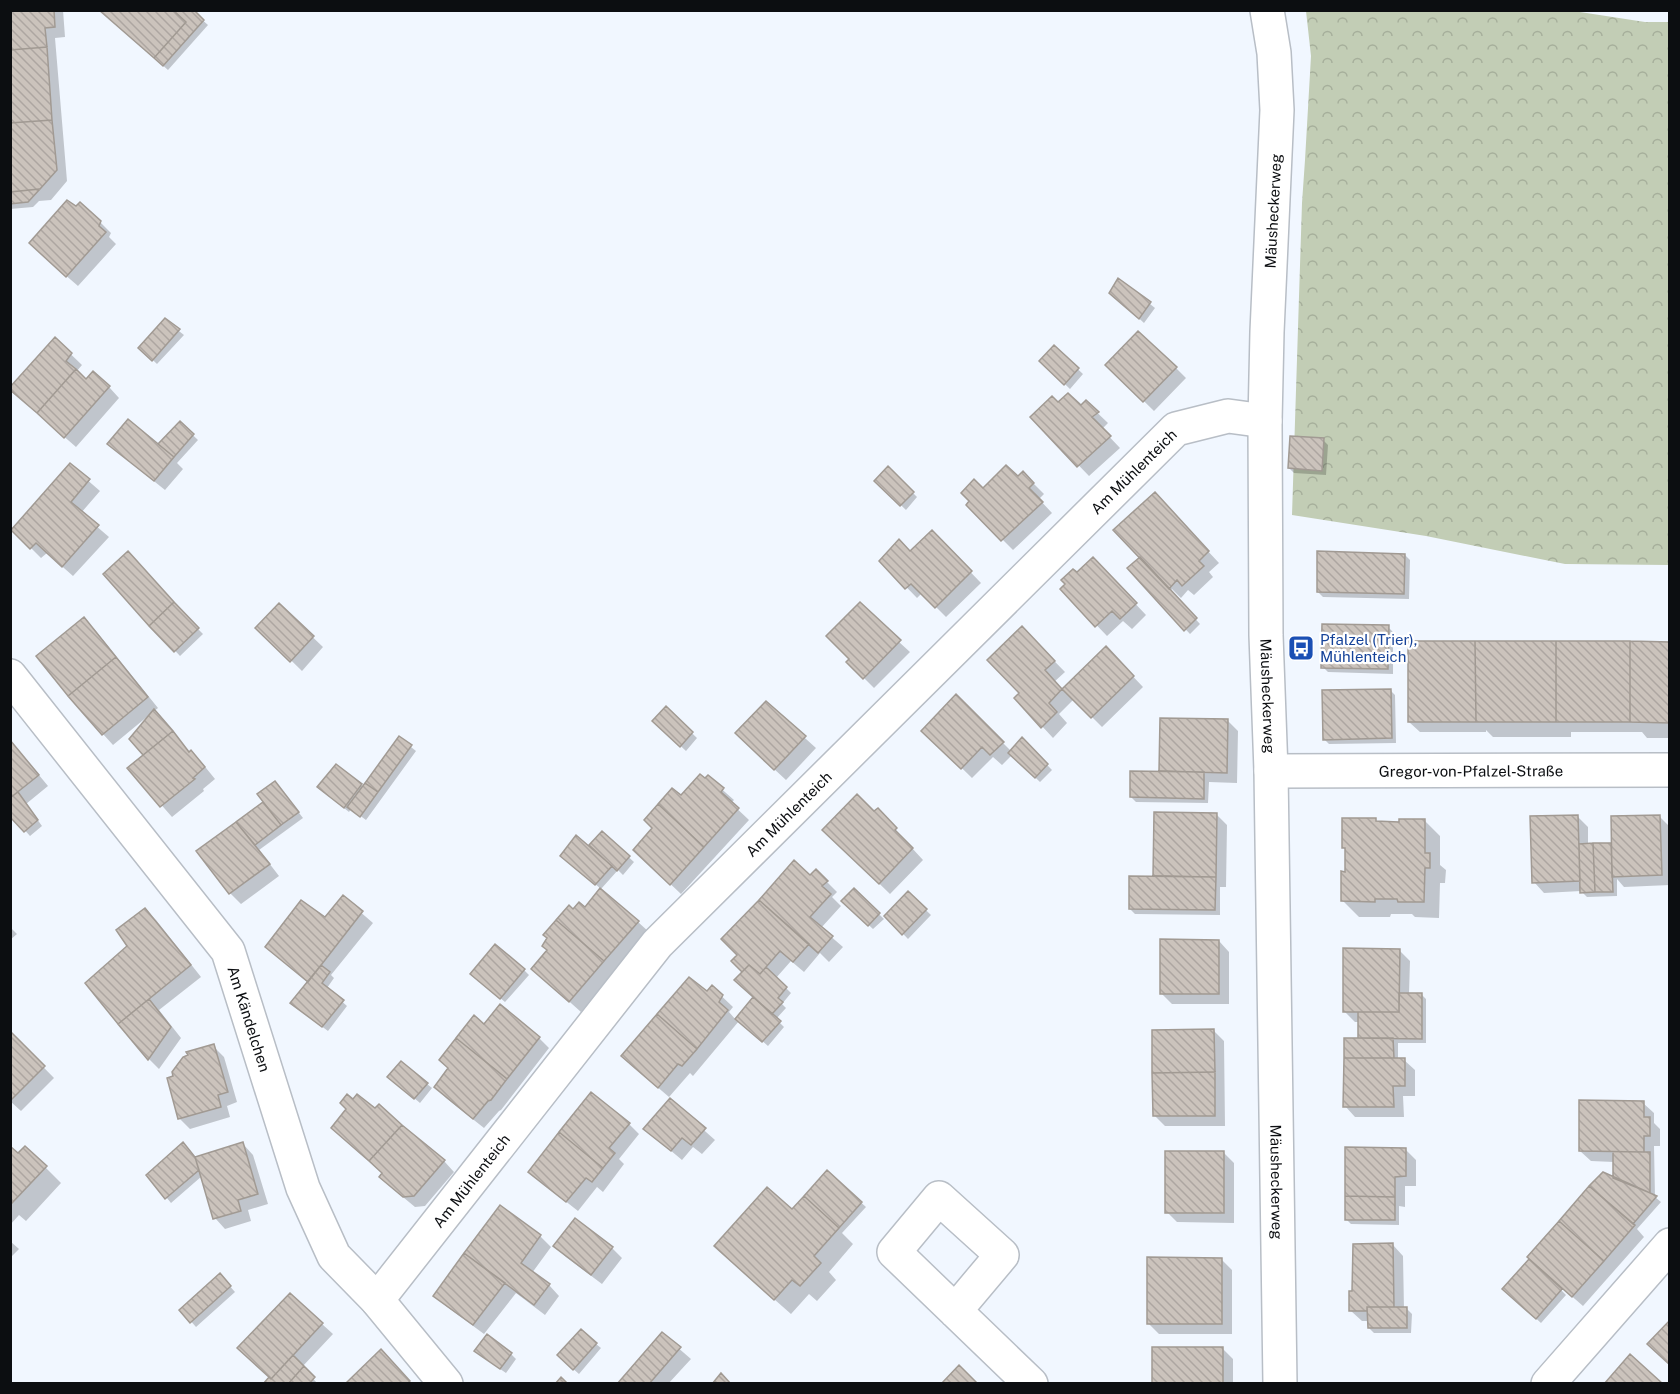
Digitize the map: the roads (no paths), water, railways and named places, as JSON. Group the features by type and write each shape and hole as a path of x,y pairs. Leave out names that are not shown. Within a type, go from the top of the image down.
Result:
{"street":[{"name":"Mäusheckerweg","path":"1267,10 1274,53 1277,110 1265,421 1266,635 1271,771 1280,1383"},
{"name":"Am Mühlenteich","path":"377,1300 657,944 1176,429 1228,416 1265,421"},
{"name":"Am Kändelchen","path":"10,675 228,951 303,1188 334,1256 377,1300 446,1383"},
{"name":"Gregor-von-Pfalzel-Straße","path":"1271,771 1670,770"},
{"path":"1548,1383 1670,1245"},
{"path":"955,1311 1031,1383"}],"place":[{"name":"Pfalzel (Trier), Mühlenteich","path":"1301,648"}]}
